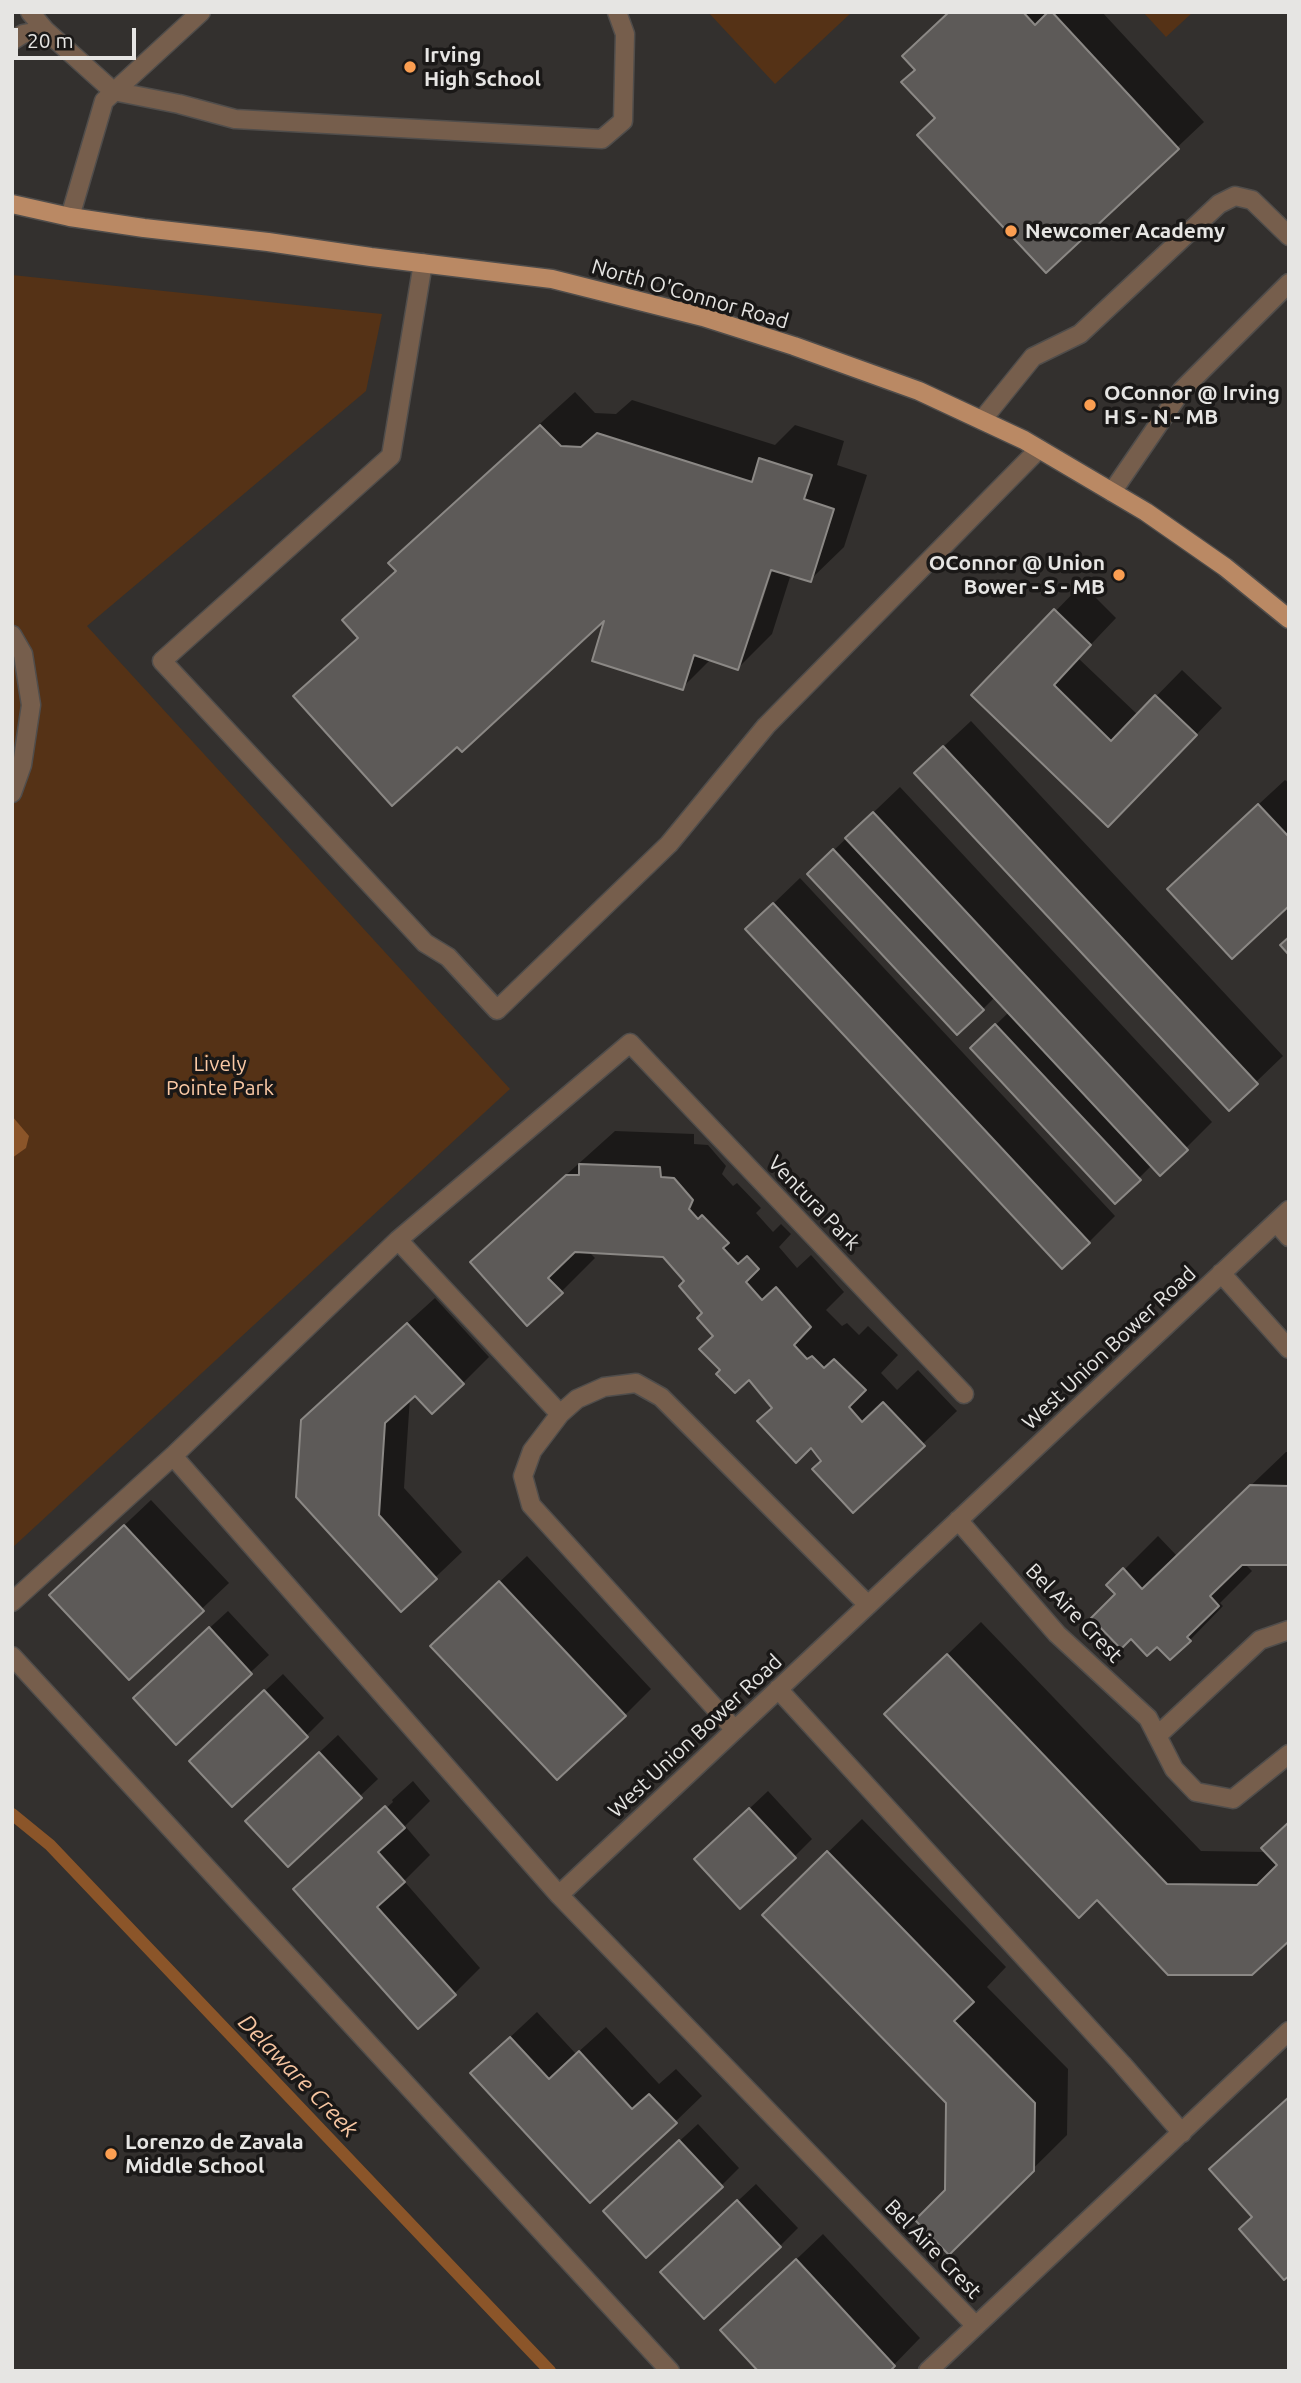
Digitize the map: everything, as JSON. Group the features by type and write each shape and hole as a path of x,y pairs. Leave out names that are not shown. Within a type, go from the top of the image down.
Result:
{"main road":[{"name":"North O'Connor Road","path":"12,204 70,217 552,279 703,317 794,346 919,391 1039,449 1146,512 1225,567 1289,618"}],"street":[{"path":"30,12 45,30 113,92 179,104 235,119 602,138 623,121 625,34 617,12"},
{"path":"70,217 104,101 201,12"},
{"path":"12,41 23,34 45,30"},
{"path":"982,420 1033,357 1080,334 1219,204 1236,196 1252,200 1289,236"},
{"path":"423,263 391,456 162,661 425,943 449,957 498,1010 669,844 766,726 1039,449"},
{"path":"1112,492 1182,390 1289,283"},
{"path":"12,635 23,653 31,705 22,765 12,793"},
{"name":"Ventura Park","path":"398,1240 630,1044 964,1394"},
{"path":"1282,1216 1289,1237"},
{"name":"West Union Bower Road","path":"559,1895 1282,1216"},
{"path":"12,1602 173,1456 398,1240 560,1414"},
{"path":"1221,1273 1289,1349"},
{"path":"735,1730 531,1505 523,1475 532,1451 560,1414 577,1399 604,1387 636,1383 661,1397 868,1605"},
{"path":"173,1456 559,1895"},
{"name":"Bel Aire Crest","path":"958,1520 1058,1634 1148,1718 1174,1769 1196,1792 1233,1799 1289,1754"},
{"path":"1157,1736 1260,1640 1289,1630"},
{"path":"12,1656 670,2371"},
{"path":"779,1689 1182,2133"},
{"name":"Bel Aire Crest","path":"559,1895 976,2326 1289,2031"},
{"path":"928,2371 976,2326"}],"green space":[{"path":"708,12 852,12 775,84"},
{"path":"1143,12 1193,12 1166,37"},
{"name":"Lively Pointe Park","path":"12,275 382,314 366,391 87,626 510,1089 12,1548"}],"shaded area":[{"path":"12,1116 29,1136 26,1148 12,1158"}],"building":[{"path":"949,12 1023,12 1035,25 1048,12 1052,12 1179,149 1046,273 917,135 935,118 901,82 915,70 902,56"},
{"path":"540,425 561,446 581,447 597,433 752,482 759,458 812,475 804,499 834,509 811,582 771,570 738,670 694,655 683,690 592,661 604,621 462,752 457,747 392,806 293,696 358,638 342,620 396,571 388,563"},
{"path":"1054,609 1091,645 1054,685 1111,741 1155,695 1197,735 1108,827 971,695"},
{"path":"943,746 1258,1084 1229,1111 914,773"},
{"path":"1258,804 1289,837 1289,906 1232,959 1167,889"},
{"path":"873,812 1188,1150 1160,1176 845,838"},
{"path":"833,849 984,1010 957,1035 807,874"},
{"path":"773,903 1090,1243 1062,1269 745,929"},
{"path":"1289,937 1289,955 1280,945"},
{"path":"995,1024 1141,1180 1115,1204 970,1048"},
{"path":"579,1164 660,1167 661,1177 674,1178 693,1200 689,1209 698,1219 702,1215 729,1243 723,1248 738,1264 747,1256 759,1269 746,1282 762,1300 776,1287 811,1327 794,1345 807,1359 812,1356 824,1368 834,1359 866,1390 849,1407 862,1422 883,1402 925,1446 853,1513 812,1469 821,1461 811,1448 796,1463 757,1421 772,1408 749,1380 735,1393 716,1374 720,1370 699,1349 713,1336 697,1318 702,1313 679,1286 684,1281 663,1257 575,1252 548,1278 563,1293 527,1326 470,1262 566,1175 579,1175"},
{"path":"407,1323 464,1384 432,1414 415,1396 385,1423 379,1515 437,1579 401,1612 296,1497 301,1420"},
{"path":"1250,1485 1289,1486 1289,1565 1242,1565 1210,1596 1219,1606 1187,1637 1191,1641 1170,1660 1157,1647 1147,1656 1131,1639 1121,1649 1091,1618 1115,1594 1106,1585 1123,1568 1142,1589"},
{"path":"124,1525 204,1611 129,1680 49,1595"},
{"path":"499,1581 626,1716 557,1780 430,1646"},
{"path":"209,1627 252,1674 176,1745 133,1698"},
{"path":"947,1654 1167,1884 1257,1885 1277,1865 1261,1848 1289,1822 1289,1941 1252,1975 1168,1975 1097,1900 1079,1918 884,1714"},
{"path":"264,1690 308,1737 232,1807 189,1761"},
{"path":"319,1752 362,1798 288,1867 245,1821"},
{"path":"385,1806 405,1828 378,1852 405,1882 377,1907 456,1995 418,2029 293,1889"},
{"path":"749,1808 796,1858 740,1909 694,1859"},
{"path":"827,1851 974,2002 954,2021 1035,2103 1034,2171 949,2255 915,2220 945,2190 946,2103 762,1915"},
{"path":"510,2037 549,2079 579,2051 632,2109 649,2094 677,2123 590,2203 470,2073"},
{"path":"1289,2097 1289,2276 1284,2280 1239,2229 1252,2217 1209,2169"},
{"path":"679,2140 723,2187 646,2258 603,2211"},
{"path":"737,2200 781,2247 704,2319 660,2272"},
{"path":"796,2259 895,2366 890,2371 758,2371 720,2330"}],"waterway":[{"name":"Delaware Creek","path":"12,1814 50,1845 550,2371"}],"place":[{"name":"Irving High School","path":"410,67"},
{"name":"Newcomer Academy","path":"1011,231"},
{"name":"OConnor @ Irving H S - N - MB","path":"1090,405"},
{"name":"OConnor @ Union Bower - S - MB","path":"1119,575"},
{"name":"Lorenzo de Zavala Middle School","path":"111,2154"}]}
